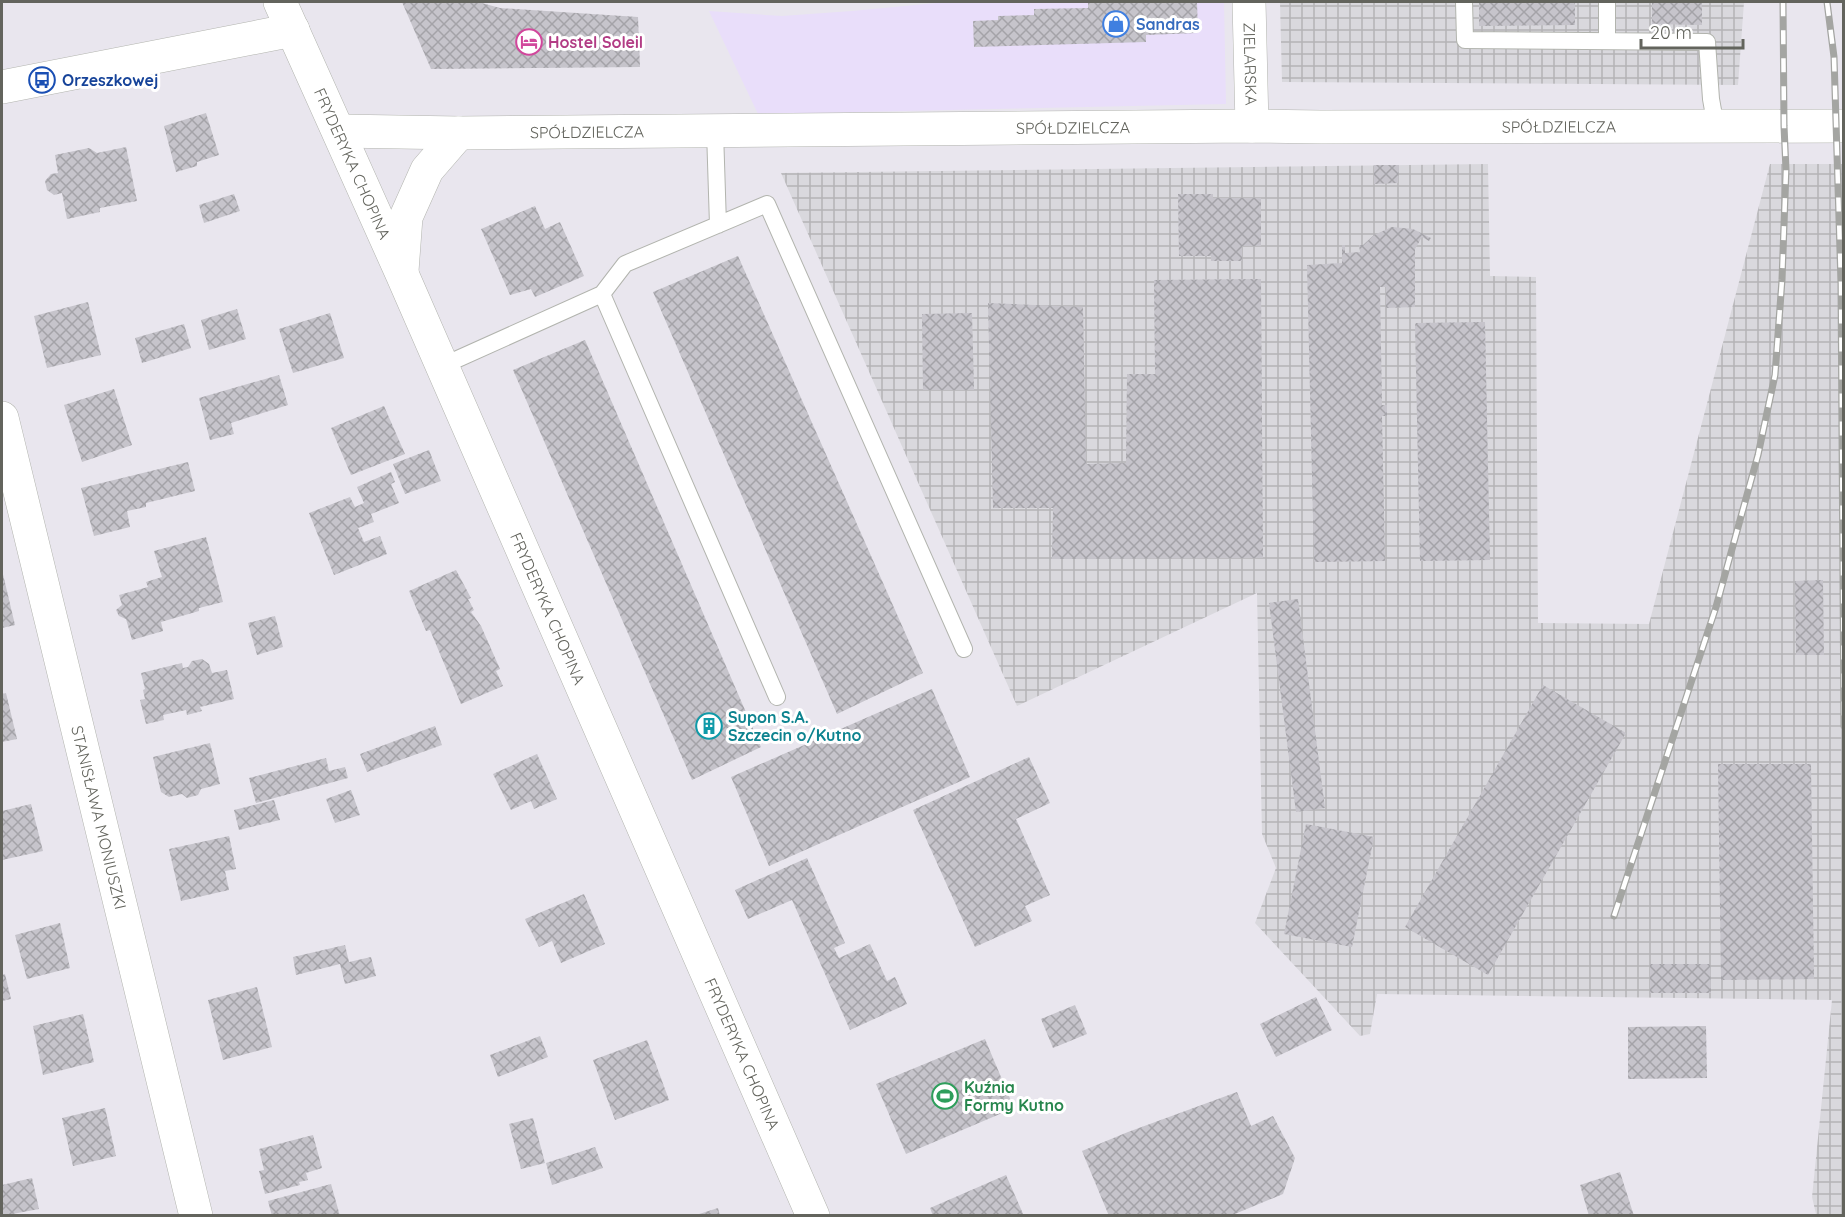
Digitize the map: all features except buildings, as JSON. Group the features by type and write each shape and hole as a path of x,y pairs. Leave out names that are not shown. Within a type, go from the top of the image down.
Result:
{"street":[{"name":"ZIELARSKA","path":"1249,2 1252,126"},
{"path":"2,87 286,16"},
{"name":"FRYDERYKA CHOPINA","path":"286,16 402,274 813,1215"},
{"name":"SPÓŁDZIELCZA","path":"339,131 459,133 1252,126 1844,126"},
{"path":"402,274 406,217 427,170 459,133"},
{"name":"STANISŁAWA MONIUSZKI","path":"2,418 196,1215"}],"lane":[{"path":"1464,2 1465,40 1707,42 1711,99 1716,127"},
{"path":"1607,2 1607,41"},
{"path":"715,131 718,225"},
{"path":"442,366 602,294 625,264 767,204 964,649"},
{"path":"602,294 777,697"}],"shaded area":[{"path":"947,2 1224,2 1226,104 758,114 709,11 782,16"},
{"path":"1280,2 1744,2 1738,85 1282,82"},
{"path":"1488,164 1490,276 1536,277 1538,623 1649,624 1770,164 1843,164 1843,1215 1816,1214 1812,1197 1832,1000 1377,994 1370,1034 1360,1036 1255,923 1276,868 1262,834 1257,593 1017,706 781,173"}],"railway":[{"path":"1614,916 1716,607 1758,455 1775,375 1782,280 1786,170 1783,2"},
{"path":"1827,2 1834,57 1841,283 1844,726"}],"place":[{"name":"Sandras","path":"1116,24"},
{"name":"Hostel Soleil","path":"529,42"},
{"name":"Orzeszkowej","path":"42,80"},
{"name":"Supon S.A. Szczecin o/Kutno","path":"709,726"},
{"name":"Kuźnia Formy Kutno","path":"945,1096"}]}
